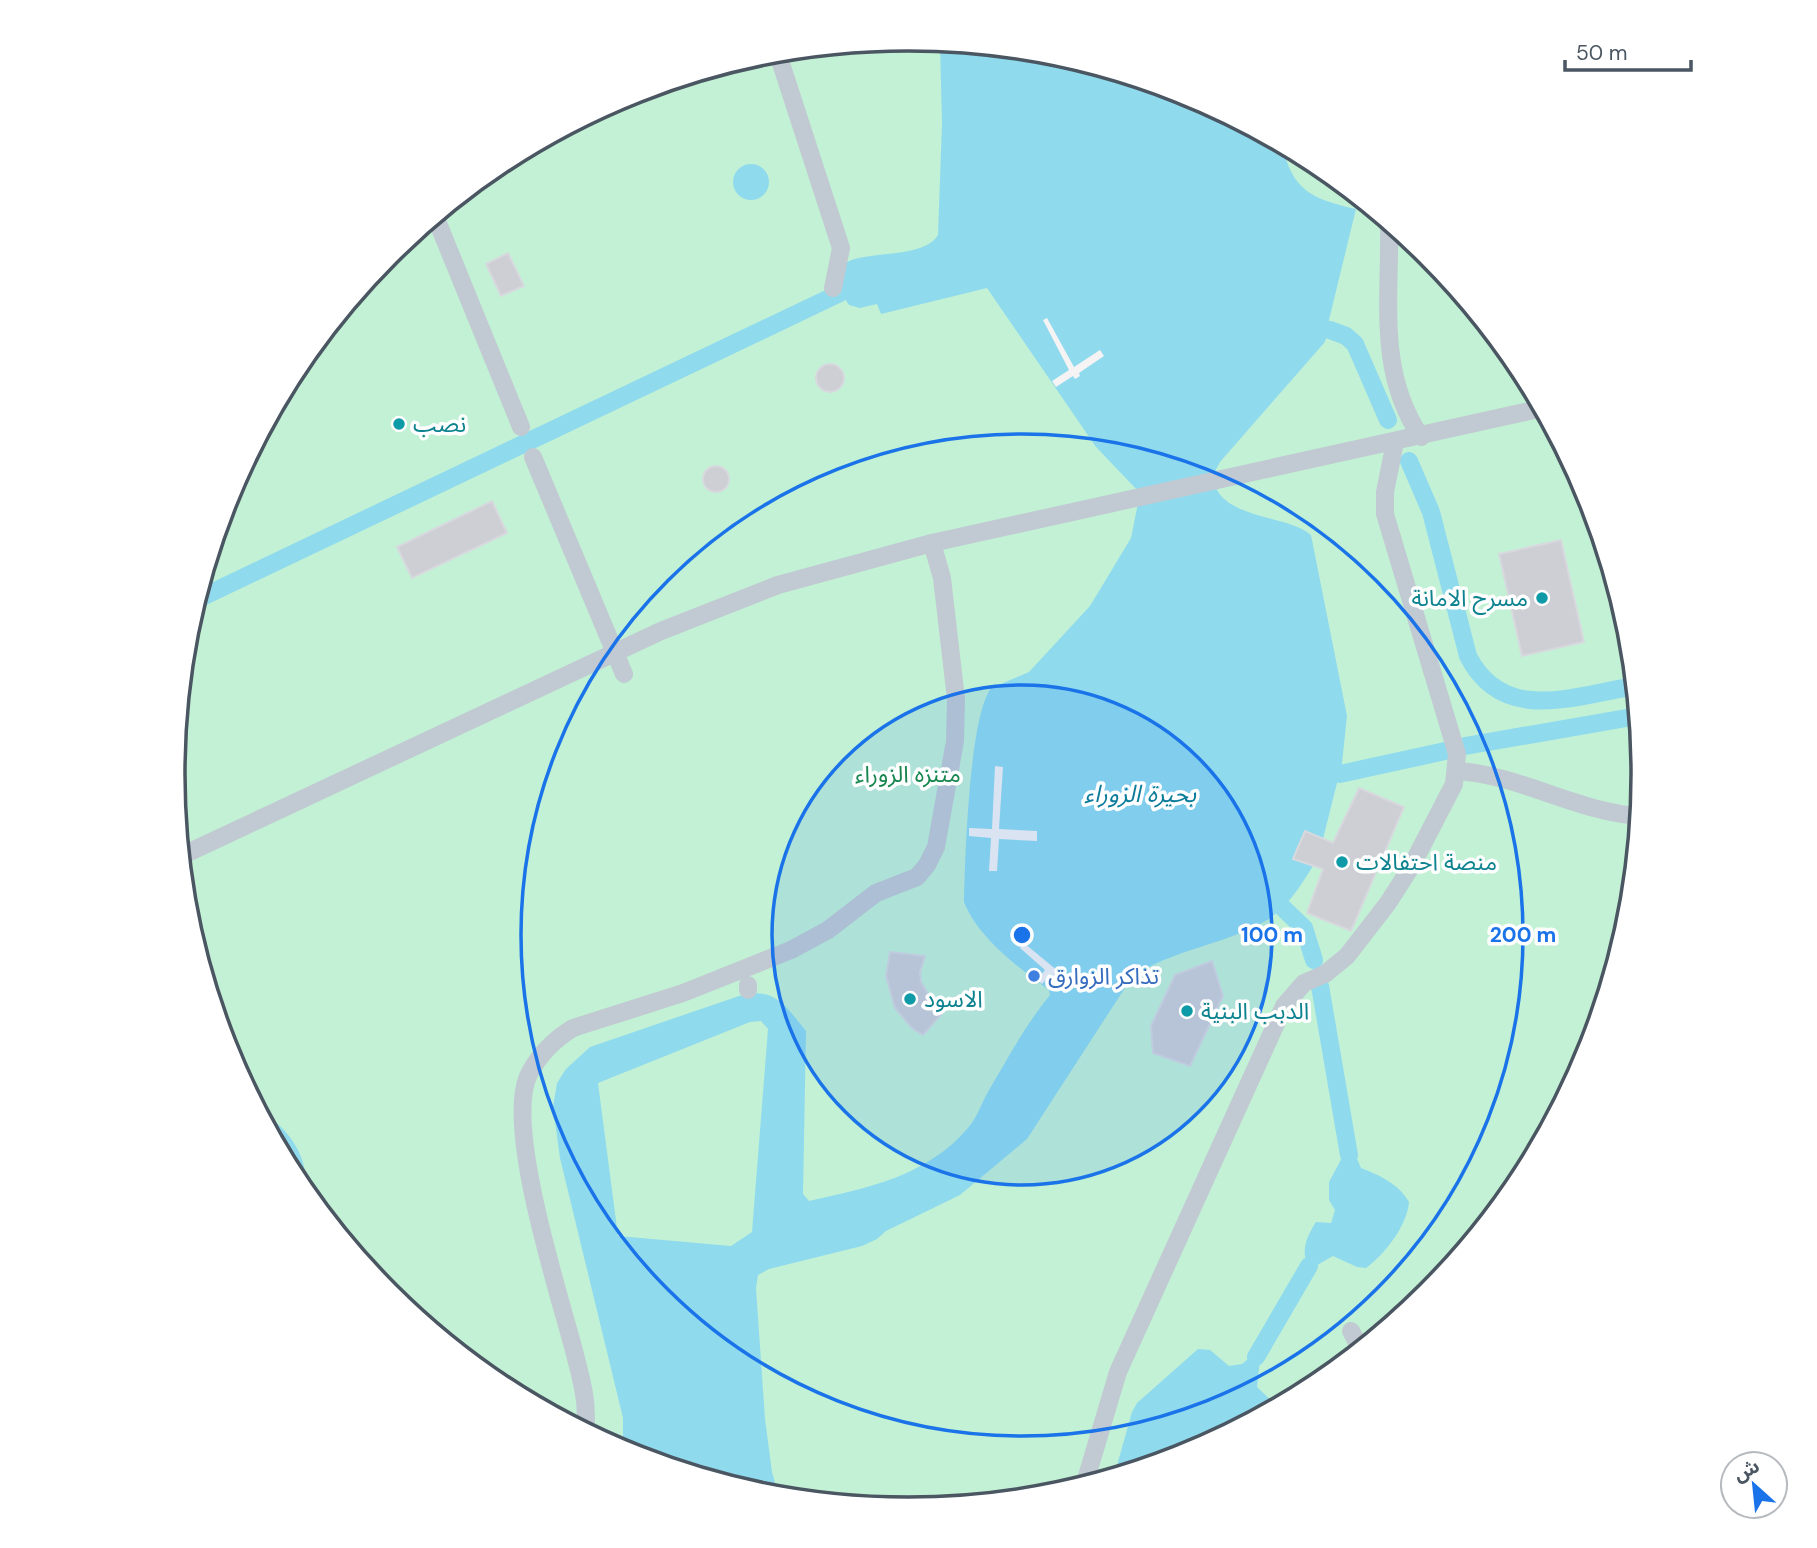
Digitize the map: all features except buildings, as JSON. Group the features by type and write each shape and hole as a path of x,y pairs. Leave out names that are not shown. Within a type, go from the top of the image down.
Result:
{"street":[{"path":"782,63 841,248 833,288"},
{"path":"438,225 521,427"},
{"path":"1389,234 1388,331 1392,374 1404,409 1421,437"},
{"path":"190,852 706,611 778,585 932,543 1534,410"},
{"path":"1087,1475 1100,1424 1118,1372 1284,1006 1304,983 1325,974 1347,956 1368,931 1411,867 1454,785 1457,754 1385,514 1384,492 1395,442"},
{"path":"534,457 624,674"},
{"path":"586,1422 581,1378 542,1234 522,1129 523,1099 528,1076 558,1037 573,1028 615,1012 683,993 790,950 828,930 876,892 917,877 927,865 936,847 955,741 956,699 942,578 932,543"},
{"path":"1457,771 1501,776 1590,807 1630,814"},
{"path":"1351,1331 1357,1342"}],"green space":[{"name":"متنزه الزوراء","path":"861,52 956,52 1003,57 1096,75 1141,89 1228,125 1270,148 1349,200 1385,230 1452,297 1482,334 1535,412 1557,454 1577,497 1607,587 1626,680 1632,774 1626,868 1607,961 1593,1006 1577,1051 1535,1136 1510,1176 1452,1251 1385,1318 1349,1348 1270,1400 1228,1423 1141,1459 1096,1473 1003,1491 956,1496 861,1496 814,1491 721,1473 676,1459 589,1423 547,1400 468,1348 432,1318 365,1251 335,1214 282,1136 260,1094 240,1051 210,961 191,868 187,821 185,774 191,680 210,587 224,542 240,497 282,412 307,372 365,297 432,230 468,200 547,148 589,125 676,89 721,75 814,57"}],"water":[{"name":"بحيرة الزوراء","path":"940,52 1003,57 1050,65 1141,89 1228,125 1270,148 1285,158 1298,183 1306,190 1327,201 1356,209 1328,324 1332,326 1324,343 1220,462 1213,475 1217,490 1239,508 1300,528 1311,535 1347,716 1342,763 1323,839 1305,831 1293,859 1313,866 1287,903 1267,920 1251,928 1164,960 1132,977 1027,1139 960,1195 886,1231 877,1239 862,1246 769,1269 758,1275 756,1288 765,1419 775,1484 721,1473 623,1438 623,1418 560,1158 553,1107 557,1083 566,1069 590,1047 739,996 771,996 785,1006 806,1031 803,1194 809,1201 895,1178 934,1158 952,1144 977,1115 1018,1041 1050,995 1049,990 1012,962 989,940 964,902 970,790 978,728 991,688 1029,672 1090,606 1131,538 1140,493 1096,447 987,288 881,314 877,304 860,308 849,305 838,288 847,262 921,248 931,243 938,235 942,124","holes":["761,1021 768,1029 752,1232 731,1246 618,1236 598,1083 750,1022"]},
{"path":"751,164 764,169 769,182 764,195 751,200 738,195 733,182 738,169"},
{"path":"274,1121 294,1143 304,1172"},
{"path":"1355,1154 1361,1168 1388,1181 1405,1196 1409,1202 1404,1220 1387,1247 1366,1268 1357,1267 1333,1256 1312,1268 1305,1257 1307,1239 1316,1222 1331,1223 1335,1210 1329,1200 1329,1182 1343,1156"},
{"path":"1198,1349 1210,1350 1229,1366 1242,1364 1253,1355 1260,1360 1257,1387 1270,1400 1185,1442 1117,1467 1137,1403"}],"pier":[{"path":"1047,318 1074,367 1100,350 1104,356 1079,373 1080,376 1075,379 1073,376 1056,387 1052,381 1069,370 1043,320"},
{"path":"995,766 1003,767 999,829 1037,831 1037,841 999,839 997,871 989,871 991,838 969,836 969,828 992,829"},
{"path":"1024,943 1070,981 1065,986 1051,974 1042,984 1037,980 1045,970 1020,948"}],"waterway":[{"path":"208,594 840,293"},
{"path":"1330,330 1346,336 1355,344 1388,420"},
{"path":"1409,461 1431,512 1468,656 1483,678 1500,691 1520,698 1542,701 1627,688"},
{"path":"1465,746 1629,718"},
{"path":"1340,774 1445,751"},
{"path":"1282,907 1304,928 1314,960"},
{"path":"1320,986 1349,1155"},
{"path":"1256,1357 1309,1266"}],"place":[{"name":"نصب","path":"399,424"},
{"name":"مسرح الامانة","path":"1542,598"},
{"name":"منصة احتفالات","path":"1342,862"},
{"name":"تذاكر الزوارق","path":"1034,976"},
{"name":"الاسود","path":"910,999"},
{"name":"الدبب البنية","path":"1187,1011"}]}
